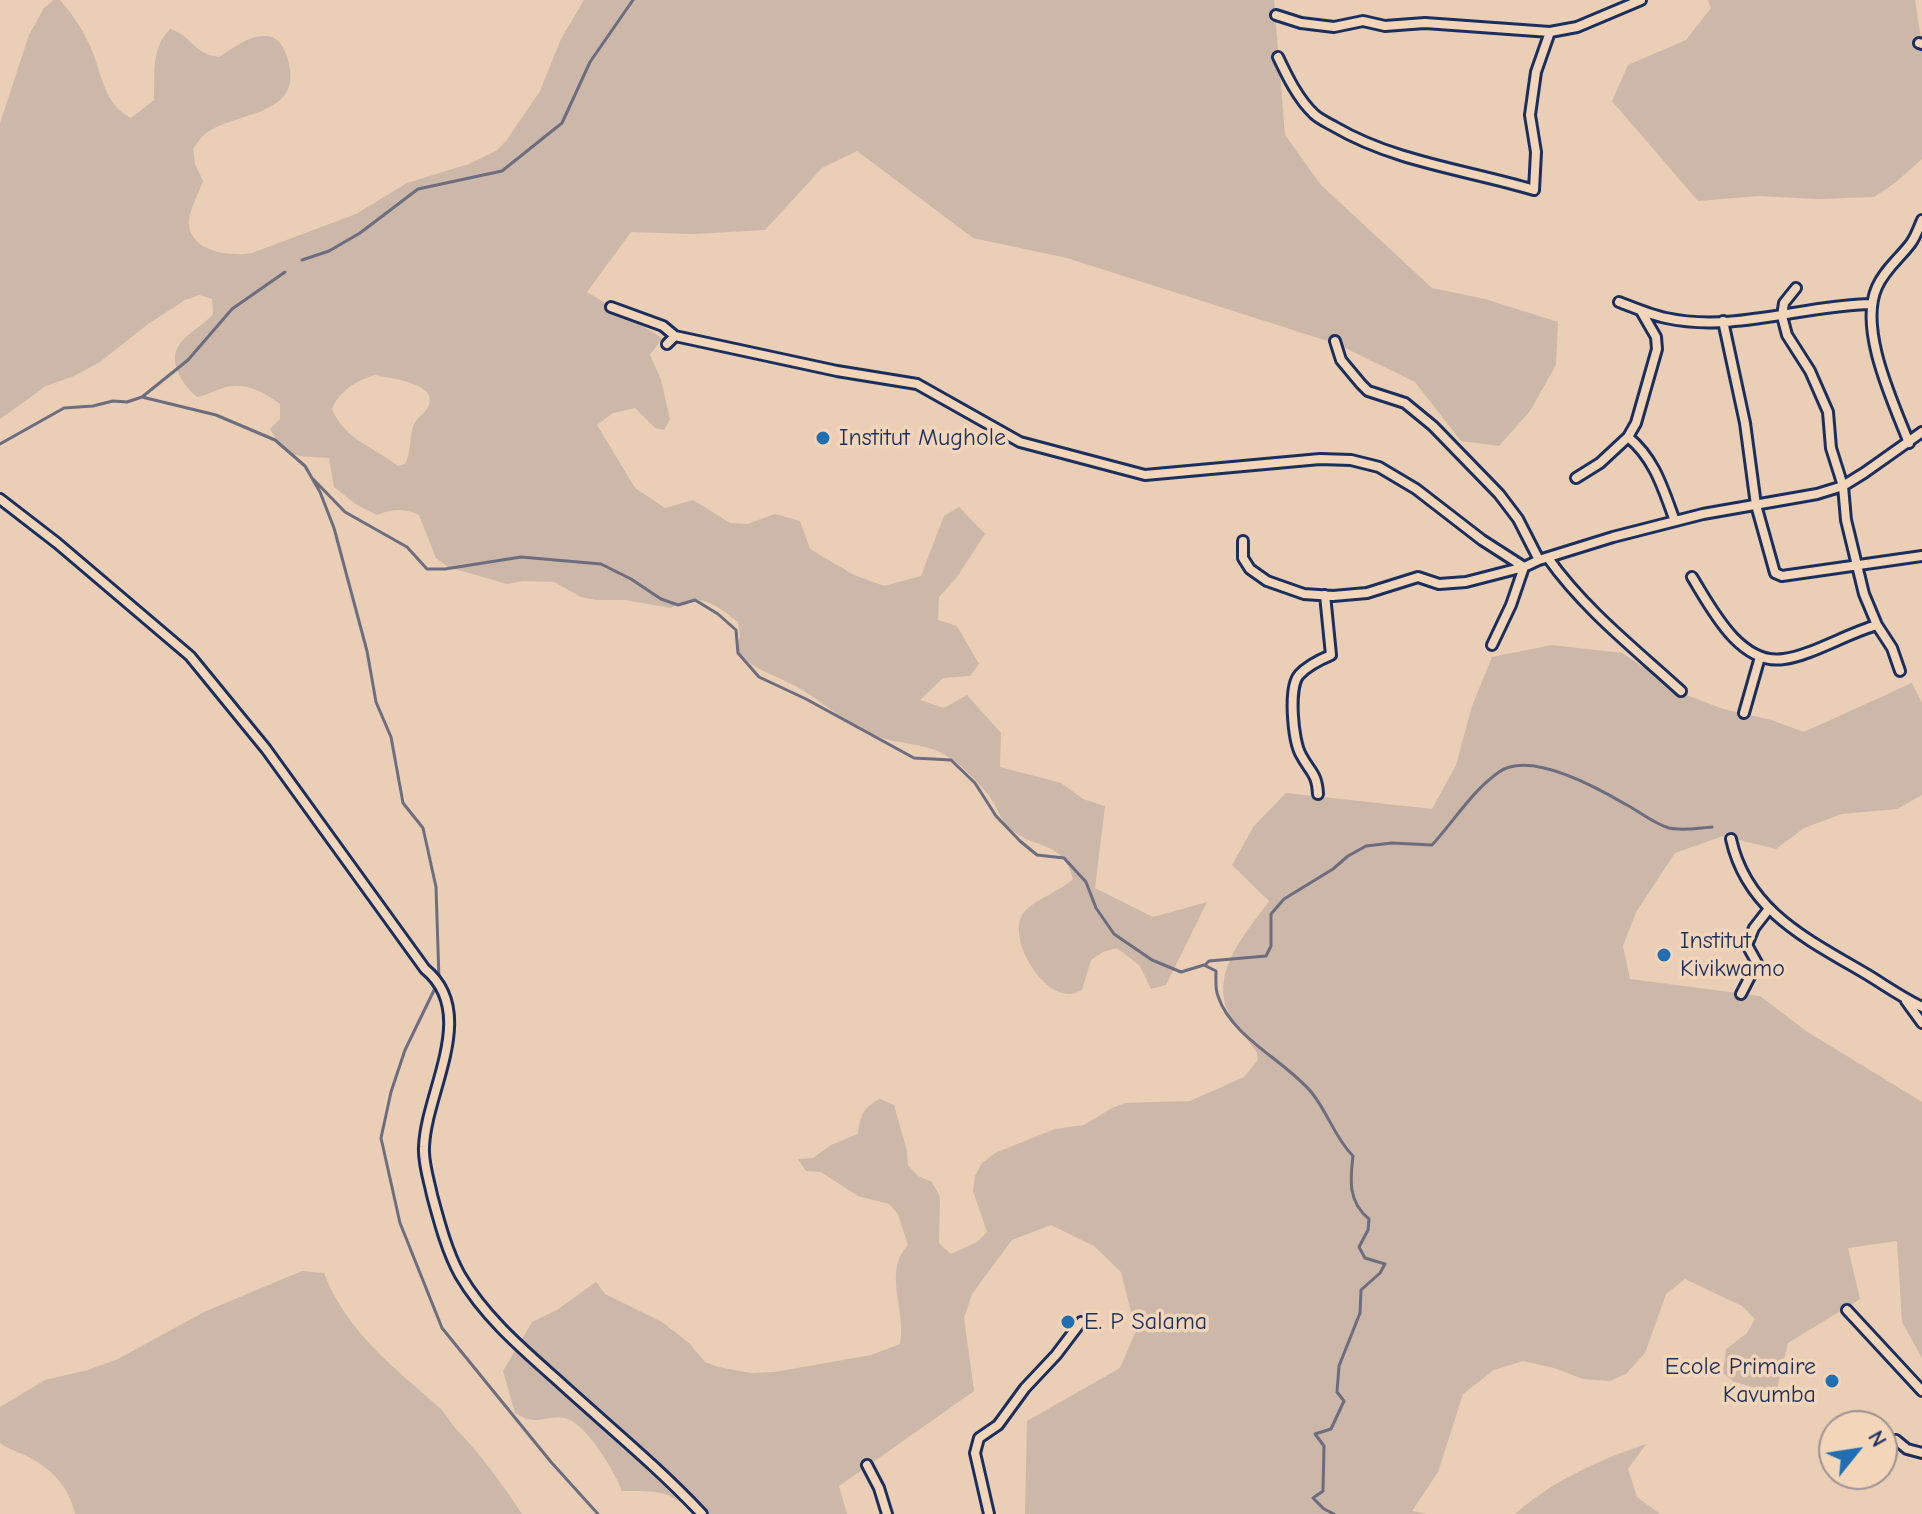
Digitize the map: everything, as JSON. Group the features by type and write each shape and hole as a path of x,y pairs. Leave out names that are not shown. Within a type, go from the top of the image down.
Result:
{"street":[{"path":"1276,15 1301,23 1334,27 1363,21 1385,26 1425,23 1550,32 1577,27 1641,0"},
{"path":"1278,57 1314,115 1363,143 1423,163 1534,190 1536,152 1530,115 1536,72 1550,32"},
{"path":"1909,443 1877,350 1871,304 1877,286 1889,267 1912,242 1922,220"},
{"path":"1796,288 1784,303 1782,316 1787,335 1810,371 1828,412 1831,448 1843,486 1846,520 1864,594 1877,625 1892,648 1900,671"},
{"path":"1619,302 1666,318 1723,321 1871,304"},
{"path":"611,307 663,326 675,336 837,371 917,384 1020,442 1145,475 1320,459 1351,460 1379,467 1416,489 1482,540 1524,567"},
{"path":"1576,478 1600,463 1628,437 1636,423 1657,349 1656,337 1640,310"},
{"path":"1723,321 1745,423 1756,505 1778,576 1922,556"},
{"path":"667,344 675,336"},
{"path":"1335,341 1341,360 1361,384 1368,391 1405,403 1433,426 1499,494 1544,559 1566,584 1681,691"},
{"path":"1243,541 1243,558 1250,569 1267,581 1304,594 1367,593 1418,577 1439,584 1466,582 1675,521 1817,494 1843,486 1922,432"},
{"path":"1628,437 1652,461 1675,521"},
{"path":"0,499 190,656 266,749 417,958 439,980 447,999 448,1040 424,1147 434,1199 459,1273 482,1307 520,1346 660,1470 702,1514"},
{"path":"1492,645 1524,567"},
{"path":"1692,577 1728,630 1760,657 1787,659 1877,625"},
{"path":"1318,794 1317,778 1300,755 1295,738 1293,686 1298,676 1316,661 1331,655 1325,595"},
{"path":"1744,713 1760,657"},
{"path":"1731,839 1736,862 1768,910 1819,948 1922,1007"},
{"path":"1741,994 1757,963 1747,945 1754,928 1768,910"},
{"path":"1905,999 1922,1023"},
{"path":"1847,1310 1922,1391"},
{"path":"989,1514 975,1453 979,1438 998,1425 1081,1322"},
{"path":"1898,1442 1907,1449 1922,1453"},
{"path":"867,1465 879,1488 887,1514"}],"shaded area":[{"path":"54,0 60,0 65,6 88,41 109,97 131,118 154,100 157,53 170,29 203,52 219,57 255,37 273,37 280,43 286,54 290,75 287,90 279,101 266,109 218,126 203,136 193,149 195,164 203,181 190,214 191,233 204,247 223,253 243,254 356,214 407,183 469,164 496,151 540,91 561,39 584,0 1274,0 1285,135 1321,185 1432,288 1485,299 1558,322 1556,365 1530,411 1499,446 1461,441 1415,382 1337,344 1067,258 973,238 857,151 822,168 765,230 693,234 631,232 587,292 662,338 650,355 661,380 670,419 664,430 655,428 635,408 613,413 597,425 635,488 665,508 693,500 730,523 747,524 775,514 800,521 810,549 854,575 884,586 921,576 944,516 959,507 985,534 957,577 939,597 938,620 957,626 979,664 970,676 943,678 920,700 944,708 967,695 1001,733 1000,767 1061,783 1083,799 1105,806 1095,888 1153,917 1207,902 1166,985 1151,989 1140,966 1117,948 1091,960 1082,990 1072,994 1059,992 1037,975 1022,948 1019,934 1025,911 1073,879 1068,867 1056,852 1010,829 990,797 960,765 930,748 866,732 804,691 751,664 737,651 740,636 738,622 714,605 690,600 671,608 625,600 596,600 581,597 554,582 507,584 448,567 436,558 419,515 398,510 377,515 357,505 334,487 329,458 295,455 283,447 270,429 280,419 280,404 260,392 239,386 197,397 187,387 176,366 176,352 182,341 213,314 212,299 199,295 185,300 148,324 100,362 46,386 0,419 0,123 29,35 44,8","holes":["375,375 411,383 427,392 430,399 428,407 413,427 405,464 398,466 352,436 332,409 349,387"]},
{"path":"1708,0 1915,0 1922,45 1922,159 1874,197 1819,199 1757,196 1698,201 1612,101 1628,65 1686,40 1711,8"},
{"path":"1552,645 1622,653 1684,694 1723,709 1771,720 1804,732 1912,683 1922,703 1922,795 1897,809 1842,814 1804,828 1776,849 1723,836 1675,853 1636,912 1623,946 1630,979 1760,996 1806,1031 1922,1102 1922,1358 1902,1322 1897,1241 1848,1248 1860,1299 1788,1343 1776,1393 1734,1382 1723,1373 1726,1349 1747,1333 1755,1319 1742,1306 1685,1279 1666,1294 1645,1353 1626,1374 1610,1381 1583,1379 1523,1361 1494,1370 1463,1394 1438,1472 1412,1511 1427,1514 1025,1514 1027,1421 1120,1368 1136,1331 1121,1272 1094,1246 1051,1225 1012,1240 972,1294 964,1318 974,1391 839,1486 847,1514 694,1514 677,1500 661,1493 622,1491 593,1441 570,1420 556,1417 531,1420 515,1413 503,1371 532,1322 557,1310 596,1282 605,1294 662,1322 689,1343 705,1362 718,1367 751,1373 775,1372 871,1355 900,1344 901,1318 896,1279 900,1256 908,1245 898,1214 889,1204 858,1196 821,1172 806,1171 798,1159 813,1158 831,1145 858,1134 863,1113 874,1102 880,1099 894,1105 908,1165 918,1176 932,1182 940,1197 939,1243 951,1254 977,1242 987,1232 973,1191 975,1176 982,1163 995,1153 1055,1129 1084,1125 1125,1103 1190,1101 1244,1077 1258,1060 1257,1053 1229,1013 1223,992 1228,964 1235,950 1269,901 1232,865 1254,826 1286,793 1432,809 1456,765 1472,706 1492,657"},
{"path":"302,1271 324,1273 333,1294 358,1331 442,1410 492,1471 522,1514 75,1514 63,1485 49,1471 0,1443 0,1407 45,1380 118,1359 204,1312"},
{"path":"1646,1444 1628,1469 1637,1497 1660,1514 1515,1514 1544,1491 1577,1473"}],"waterway":[{"path":"302,260 329,251 360,233 418,189 502,171 562,123 590,62 633,0"},
{"path":"0,444 64,408 127,402 142,397 188,360 232,309 285,272"},
{"path":"142,397 216,415 275,440 305,466 320,492 334,528 367,651 376,702 391,737 403,803 423,828 436,887 439,980 405,1050 391,1092 381,1138 400,1223 442,1328 551,1462 598,1514"},
{"path":"313,479 345,512 407,547 427,569 521,557 601,564 661,599 678,605 695,600 736,630 738,653 759,677 914,758 951,760 975,783 996,816 1020,841 1037,855 1064,858 1086,882 1096,908 1114,934 1152,960 1181,972 1204,965 1216,971 1218,996 1225,1011 1247,1036 1312,1093 1353,1156 1351,1182 1354,1198 1369,1219 1368,1230 1359,1247 1365,1258 1385,1264 1380,1273 1361,1290 1360,1313 1339,1366 1337,1392 1344,1401 1331,1429 1315,1434 1324,1446 1323,1491 1313,1498 1334,1514"},
{"path":"1206,964 1209,961 1266,956 1271,946 1271,914 1284,899 1366,846 1392,843 1432,845 1480,788 1499,772 1512,766 1528,765 1563,773 1669,828 1712,827"}],"place":[{"name":"Institut Mughole","path":"823,438"},
{"name":"Institut Kivikwamo","path":"1664,955"},
{"name":"E. P Salama","path":"1068,1322"},
{"name":"Ecole Primaire Kavumba","path":"1832,1381"}]}
